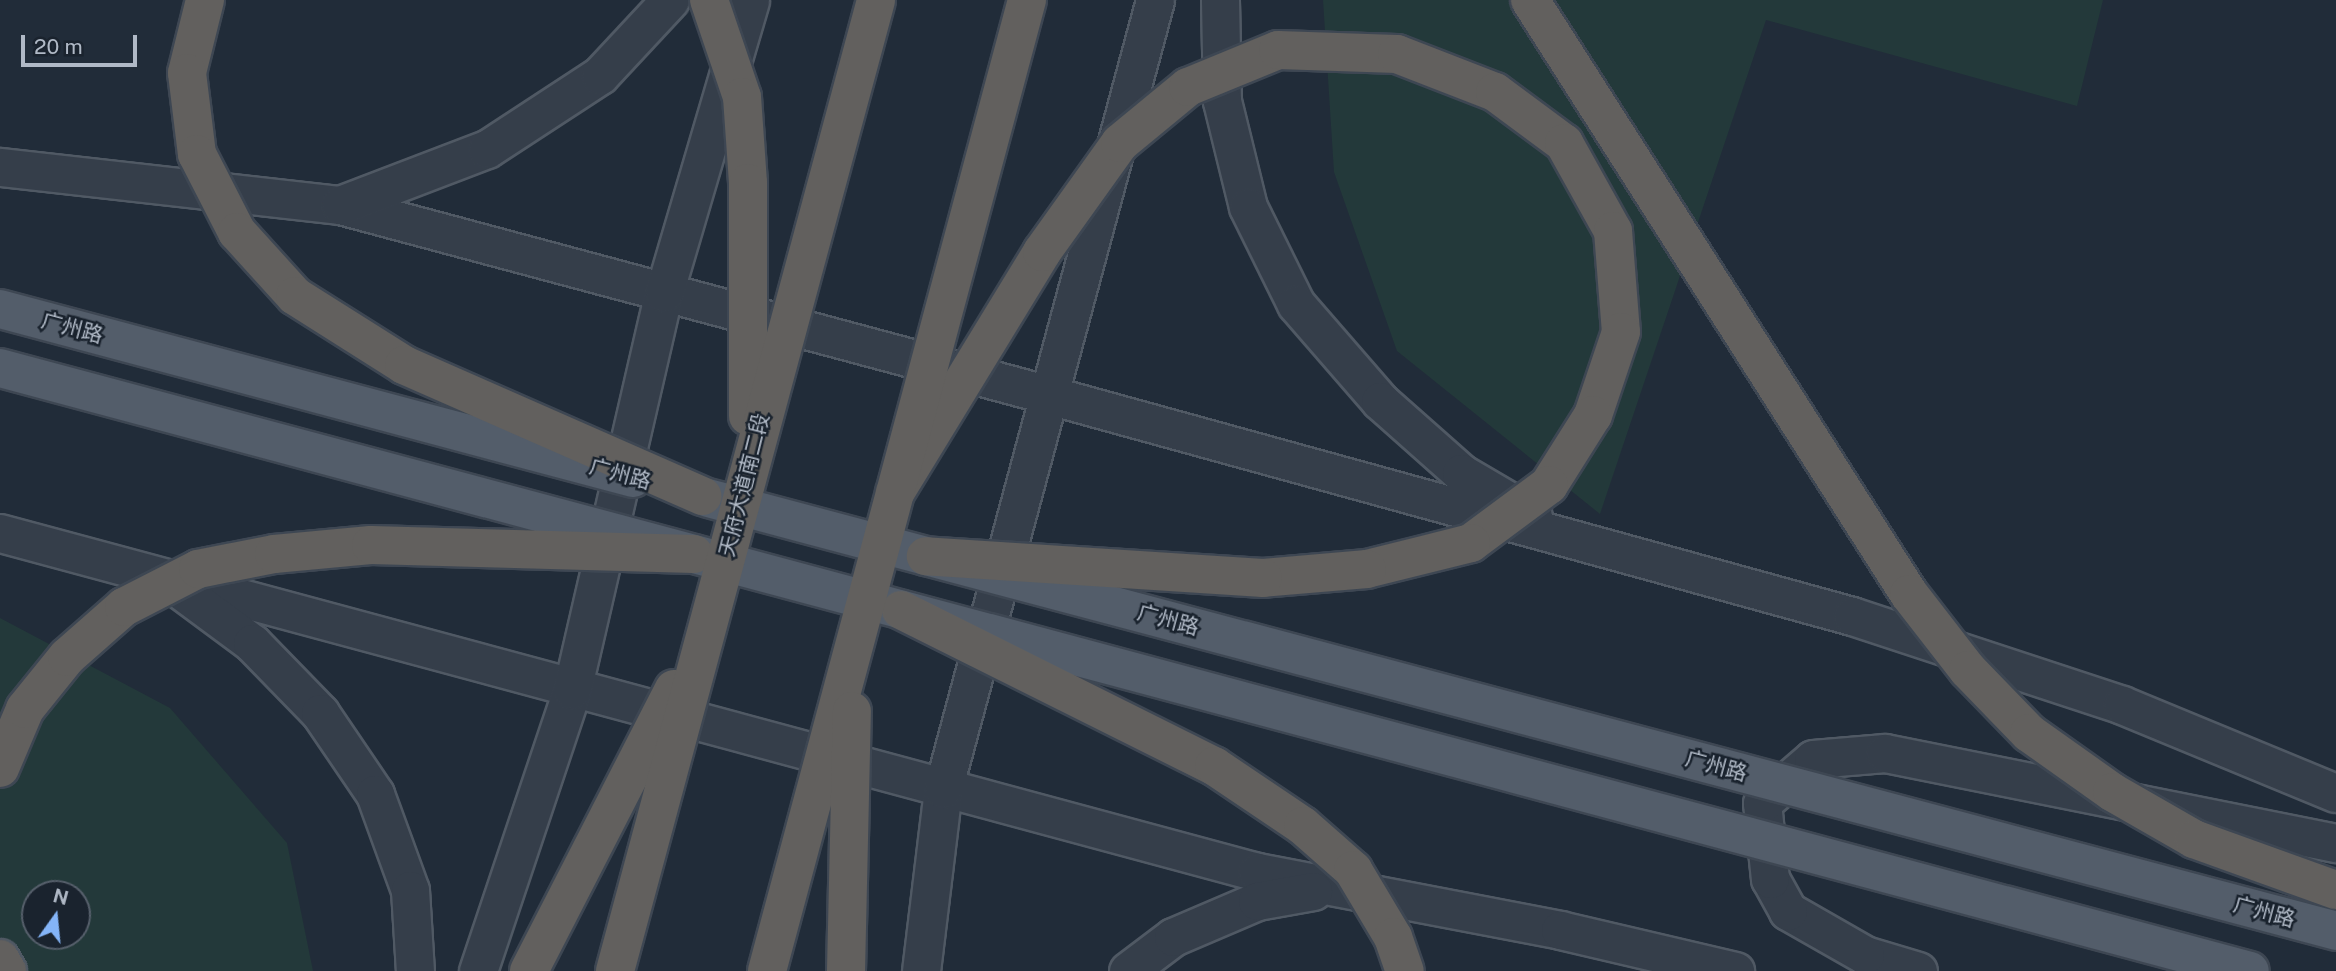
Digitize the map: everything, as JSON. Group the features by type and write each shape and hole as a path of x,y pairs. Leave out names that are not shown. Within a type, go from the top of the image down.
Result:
{"highway":[{"path":"205,0 187,73 197,154 237,232 295,296 404,365 702,496"},
{"path":"709,0 742,97 748,183 749,462"},
{"name":"天府大道南二段","path":"615,971 710,619 749,462 876,0"},
{"path":"767,971 1027,0"},
{"path":"1530,0 1909,594 1968,670 2029,733 2112,792 2194,839 2336,890"},
{"path":"895,493 1042,252 1120,144 1188,87 1278,50 1397,54 1495,92 1564,144 1613,232 1621,332 1593,415 1549,485 1471,543 1367,569 1263,578 926,556"},
{"path":"0,768 25,709 67,657 124,607 198,569 274,554 371,545 694,554"},
{"path":"901,610 1214,766 1303,826 1353,870 1393,937 1405,971"},
{"path":"529,971 710,619"},
{"path":"846,971 854,648"},
{"path":"0,959 7,971"}],"main road":[{"name":"广州路","path":"0,309 2336,931"},
{"path":"0,368 2250,971"}],"street":[{"path":"340,205 487,149 600,75 670,0"},
{"path":"478,971 572,690 664,293 750,0"},
{"path":"921,971 943,789 1155,0"},
{"path":"1220,0 1222,101 1248,207 1296,304 1380,401 1461,473 1576,540"},
{"path":"0,167 340,205 1049,395 1852,616 2122,705 2336,793"},
{"path":"0,533 572,690 1257,872 1560,930 1735,971"},
{"path":"164,578 252,643 320,713 375,794 410,890 415,971"},
{"path":"1918,971 1865,955 1787,911 1770,879 1762,803 1813,759 1885,754 2336,843"},
{"path":"1128,971 1173,937 1257,901 1335,888"}],"green space":[{"path":"1323,0 2103,0 2077,106 1766,20 1600,514 1397,351 1334,172"},
{"path":"0,618 170,708 287,843 313,971 0,971"}]}
